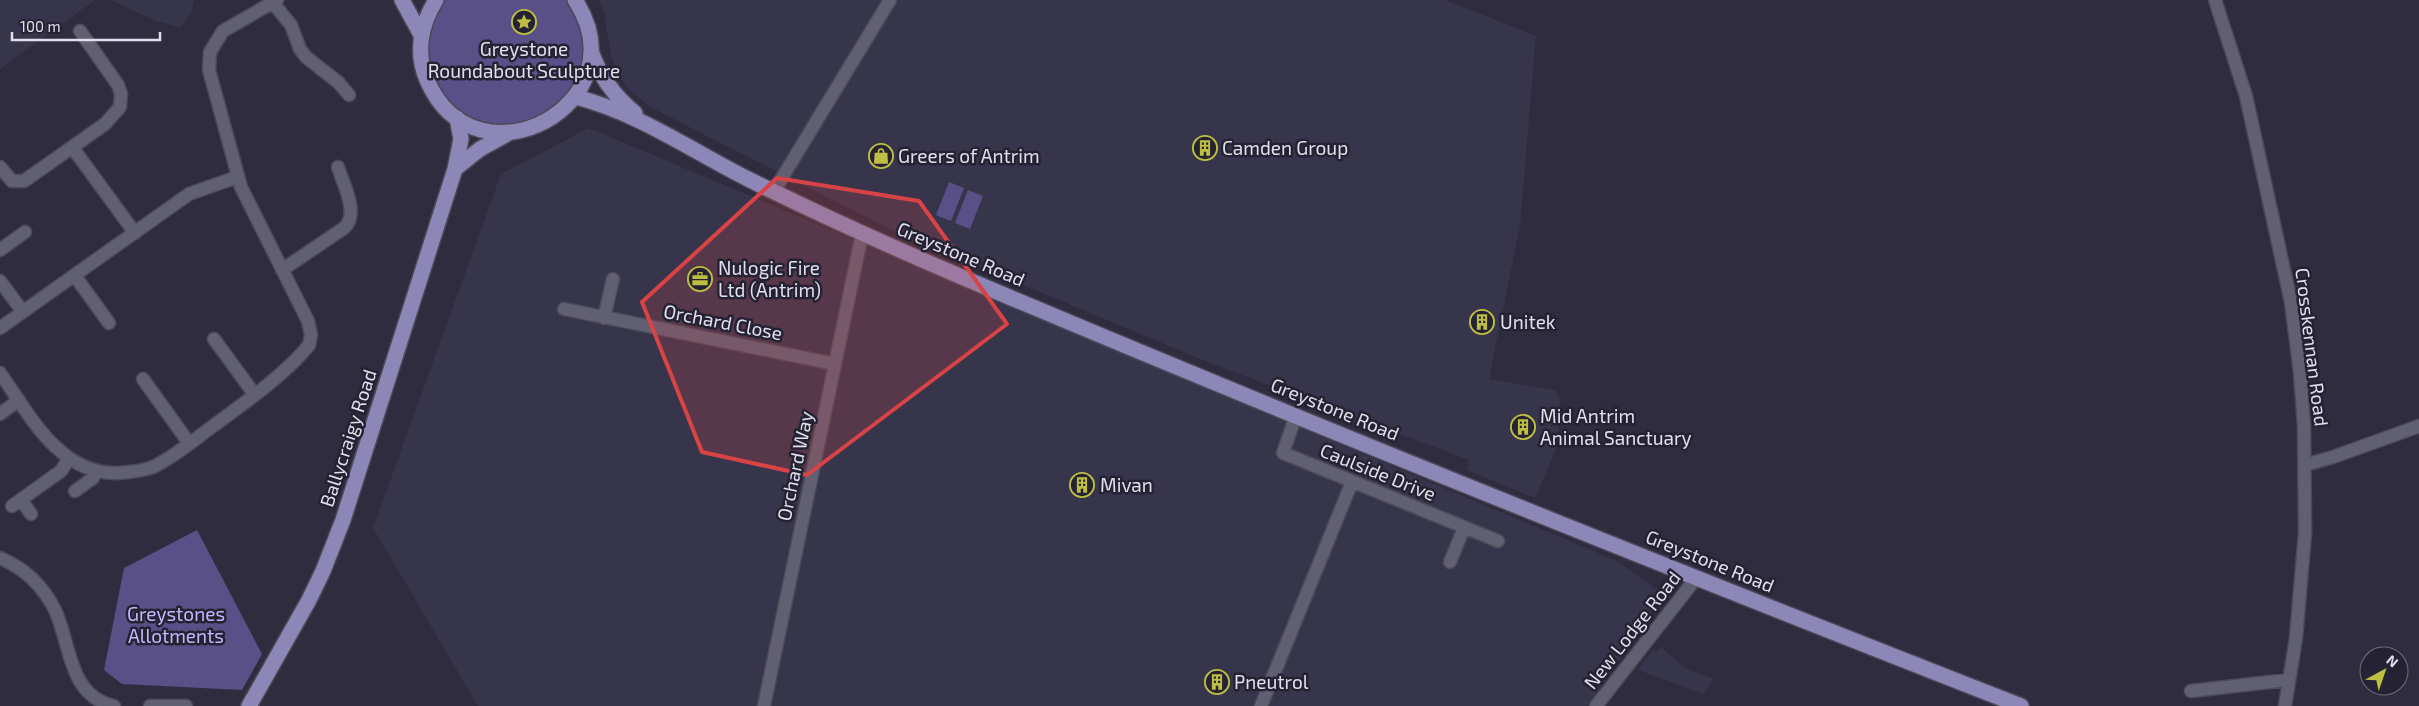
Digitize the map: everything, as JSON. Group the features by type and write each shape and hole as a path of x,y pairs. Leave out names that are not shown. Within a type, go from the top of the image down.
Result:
{"main road":[{"path":"402,0 421,35"},
{"path":"436,0 428,12 421,35 422,62 430,88 457,118 490,132 509,133 530,130 550,120 576,96 586,75 591,50 589,30 582,10 575,0"},
{"name":"Greystone Road","path":"591,50 597,68 608,86 621,101 646,122"},
{"name":"Greystone Road","path":"576,96 646,122 774,191 862,234 1296,415 1697,578 2021,706"},
{"name":"Ballycraigy Road","path":"248,706 309,600 335,543 455,169 461,139 457,118"},
{"path":"455,169 480,149 509,133"}],"street":[{"name":"Crosskennan Road","path":"2215,0 2246,96 2291,302 2303,398 2305,533 2296,638 2285,706"},
{"path":"0,373 46,438 69,458 95,470 116,473 146,469 160,463 254,395 306,349 311,340 308,321 237,177 213,86 209,56 217,38 228,26 275,2 292,25 304,55 339,82 349,95"},
{"path":"774,191 885,2"},
{"path":"0,167 11,180 21,182 118,112 121,102 118,85 80,31"},
{"path":"72,147 135,233"},
{"path":"282,270 350,222 351,211 338,167"},
{"path":"0,328 189,194 237,177"},
{"path":"0,250 25,232"},
{"name":"Orchard Way","path":"764,706 862,234"},
{"path":"75,276 108,322"},
{"path":"604,318 613,279"},
{"path":"0,281 23,312"},
{"name":"Orchard Close","path":"564,309 835,364"},
{"path":"214,339 254,395"},
{"path":"143,380 188,443"},
{"path":"0,414 20,400"},
{"name":"Caulside Drive","path":"1296,415 1282,453 1498,541"},
{"path":"2305,465 2419,426"},
{"path":"31,514 17,503 61,471 69,458"},
{"path":"75,491 93,478 95,470"},
{"path":"1261,706 1352,482"},
{"path":"1450,562 1464,528"},
{"path":"0,558 29,575 46,594 58,619 78,680 96,698 114,706"},
{"name":"New Lodge Road","path":"1596,706 1697,578"},
{"path":"2191,691 2288,680"},
{"path":"150,706 186,706"}],"highlighted area":[{"path":"777,178 919,201 1007,324 807,475 702,452 642,302"}],"shaded area":[{"path":"0,0 95,0 0,69"},
{"path":"110,0 194,0 191,13 180,27 156,21"},
{"path":"599,0 1445,0 1536,36 1520,226 1489,379 1555,390 1560,398 1557,447 1535,498 1467,470 1469,460 1205,361 896,232 654,109 631,92 619,76 611,55 604,13"},
{"path":"589,128 1617,561 1663,594 1588,706 478,706 373,528 501,174"},
{"path":"1661,647 1685,668 1714,679 1703,694 1638,670 1652,650 1658,651"}],"green space":[{"path":"444,0 568,0 582,32 584,52 582,67 577,80 561,103 540,118 515,124 489,123 466,115 446,99 432,78 428,50 429,37 436,11"},
{"path":"949,182 964,188 951,221 936,215"},
{"path":"968,190 983,196 970,229 955,223"},
{"name":"Greystones Allotments","path":"197,530 262,654 242,690 122,684 104,670 124,568"}],"place":[{"name":"Greystone Roundabout Sculpture","path":"524,22"},
{"name":"Camden Group","path":"1205,148"},
{"name":"Greers of Antrim","path":"881,156"},
{"name":"Nulogic Fire Ltd (Antrim)","path":"700,279"},
{"name":"Unitek","path":"1482,322"},
{"name":"Mid Antrim Animal Sanctuary","path":"1523,427"},
{"name":"Mivan","path":"1082,485"},
{"name":"Pneutrol","path":"1217,682"}]}
